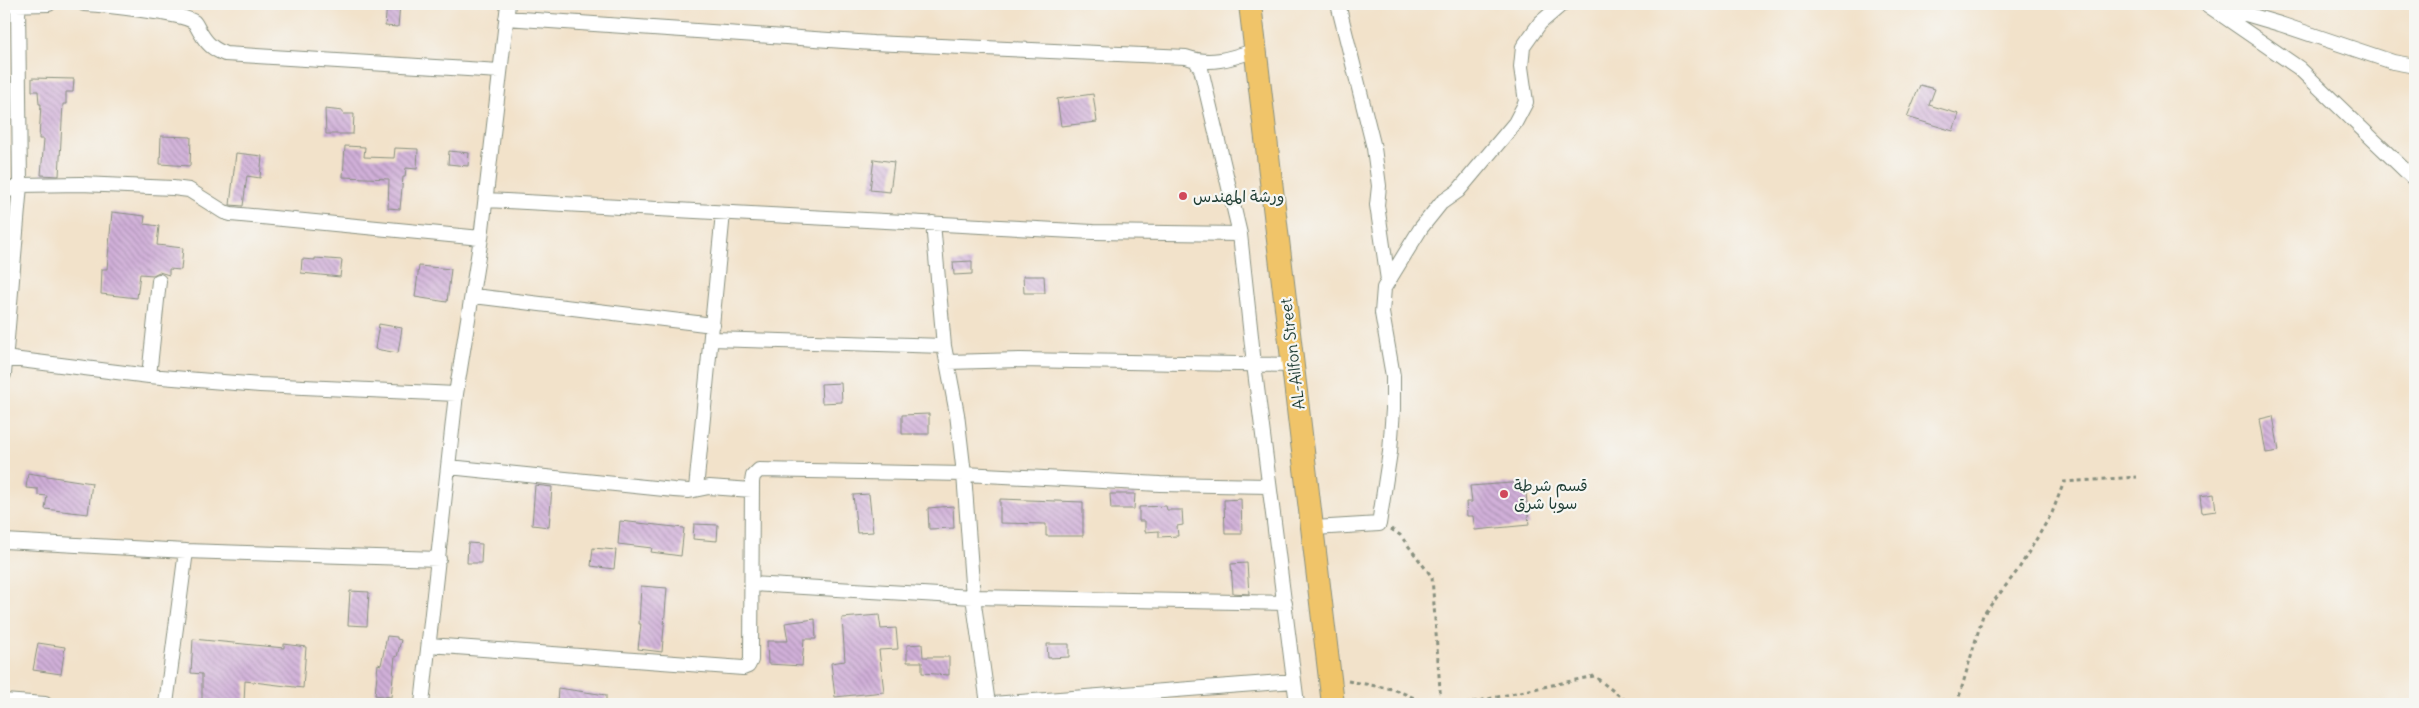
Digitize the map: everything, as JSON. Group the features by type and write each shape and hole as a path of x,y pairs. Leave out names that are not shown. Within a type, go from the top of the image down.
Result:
{"highway":[{"name":"AL-Ailfon Street","path":"1250,4 1334,704"}],"street":[{"path":"4,374 20,184 18,4"},
{"path":"4,5 49,4"},
{"path":"84,4 108,5 180,17 194,22 205,41 213,49 225,54 500,71"},
{"path":"1338,4 1378,168 1377,205 1388,280"},
{"path":"1314,528 1379,524 1390,452 1393,408 1393,376 1382,313 1384,288 1421,228 1436,209 1458,192 1515,123 1526,102 1521,66 1523,47 1540,23 1562,4"},
{"path":"2206,4 2299,68 2415,180"},
{"path":"2212,4 2290,27 2393,62 2415,66"},
{"path":"422,704 456,394 474,296 482,238 507,11 873,43 1186,57 1196,60 1224,61 1256,50"},
{"path":"1196,60 1201,69 1240,234 1254,364 1297,704"},
{"path":"4,192 20,184 82,184 173,188 189,190 224,212 231,214 482,238"},
{"path":"486,200 1093,232 1240,234"},
{"path":"696,489 712,339 722,213"},
{"path":"933,223 944,346 957,414 964,474 973,597 988,704"},
{"path":"150,376 160,281"},
{"path":"474,296 712,325"},
{"path":"712,339 944,346"},
{"path":"5,358 150,376 260,385 456,394"},
{"path":"948,362 1038,360 1293,365"},
{"path":"449,467 674,490 709,488 752,490"},
{"path":"429,645 743,668 748,666 751,660 752,490 753,476 759,470 964,474 1160,484 1269,486"},
{"path":"4,541 186,551 438,559"},
{"path":"166,704 186,551"},
{"path":"752,584 973,597 1285,604"},
{"path":"992,704 1294,682"},
{"path":"4,701 45,704"}],"path":[{"path":"1957,704 1983,615 2018,570 2052,513 2064,482 2137,477"},
{"path":"1379,524 1400,535 1432,577 1441,704"},
{"path":"1465,704 1594,676 1630,704"},
{"path":"1330,677 1393,689 1430,704"}],"building":[{"path":"387,4 400,4 398,27 385,26"},
{"path":"32,78 74,79 73,92 66,92 66,104 63,104 59,176 41,175 44,139 39,139 41,104 39,104 38,91 32,91"},
{"path":"1920,85 1935,89 1929,105 1959,114 1953,131 1907,117"},
{"path":"1093,94 1097,122 1061,126 1057,99"},
{"path":"325,109 343,111 343,114 354,114 353,134 326,134"},
{"path":"161,136 191,137 190,166 160,164"},
{"path":"345,146 365,147 364,157 394,158 395,148 418,149 417,169 406,168 405,177 403,177 400,209 388,208 389,179 343,177"},
{"path":"449,151 469,153 468,166 448,164"},
{"path":"236,153 262,156 260,178 247,176 243,206 230,205"},
{"path":"874,159 894,162 890,192 870,190"},
{"path":"112,212 145,216 144,224 159,226 157,245 183,248 181,270 169,269 169,275 159,272 153,275 140,274 137,298 101,294 102,269 107,269"},
{"path":"315,258 342,260 340,277 301,273 302,259 315,260"},
{"path":"972,261 972,274 954,275 953,262"},
{"path":"419,266 451,269 447,302 415,297"},
{"path":"1023,276 1044,276 1045,293 1024,293"},
{"path":"379,324 402,328 398,353 375,349"},
{"path":"841,383 842,402 822,403 821,384"},
{"path":"929,414 929,434 902,434 902,415"},
{"path":"2273,416 2279,451 2266,453 2260,419"},
{"path":"28,473 92,483 88,514 45,509 47,496 38,495 38,489 26,488"},
{"name":"قسم شرطة سوبا شرق","path":"1525,482 1529,525 1475,530 1473,516 1467,516 1466,502 1472,502 1470,486"},
{"path":"535,485 552,487 549,527 532,525"},
{"path":"869,494 873,532 857,533 853,495"},
{"path":"1110,494 1135,494 1134,509 1111,509"},
{"path":"2214,494 2216,511 2202,513 2200,496"},
{"path":"1000,499 1083,502 1083,536 1046,536 1046,524 1000,523"},
{"path":"1241,499 1242,534 1225,534 1224,500"},
{"path":"953,506 954,528 929,529 928,508"},
{"path":"1166,506 1167,510 1182,510 1183,525 1177,526 1178,536 1159,537 1159,531 1145,532 1145,521 1139,521 1139,507"},
{"path":"620,521 684,528 681,556 651,552 652,548 618,544"},
{"path":"694,524 718,525 717,541 693,539"},
{"path":"468,543 482,544 481,563 467,563"},
{"path":"593,548 616,550 614,569 591,566"},
{"path":"1247,563 1249,594 1233,593 1231,564"},
{"path":"641,586 667,588 662,652 638,649 641,624 639,624"},
{"path":"350,591 369,592 367,626 348,625"},
{"path":"879,615 881,629 896,628 898,649 879,650 884,692 835,697 831,663 845,661 842,618"},
{"path":"815,619 816,639 804,639 802,666 768,664 767,641 788,641 785,623"},
{"path":"387,636 397,637 397,639 401,640 397,657 395,656 391,697 375,695 378,664 381,665"},
{"path":"193,639 284,648 284,644 306,647 303,688 245,681 244,703 202,704 202,674 191,673"},
{"path":"38,643 65,647 61,674 33,670"},
{"path":"922,644 923,657 949,657 949,675 922,673 922,662 907,662 907,645"},
{"path":"1047,644 1069,644 1069,657 1048,658"},
{"path":"558,688 606,695 606,704 557,704"}],"place":[{"name":"ورشة المهندس","path":"1183,196"},
{"name":"قسم شرطة سوبا شرق","path":"1504,494"}]}
